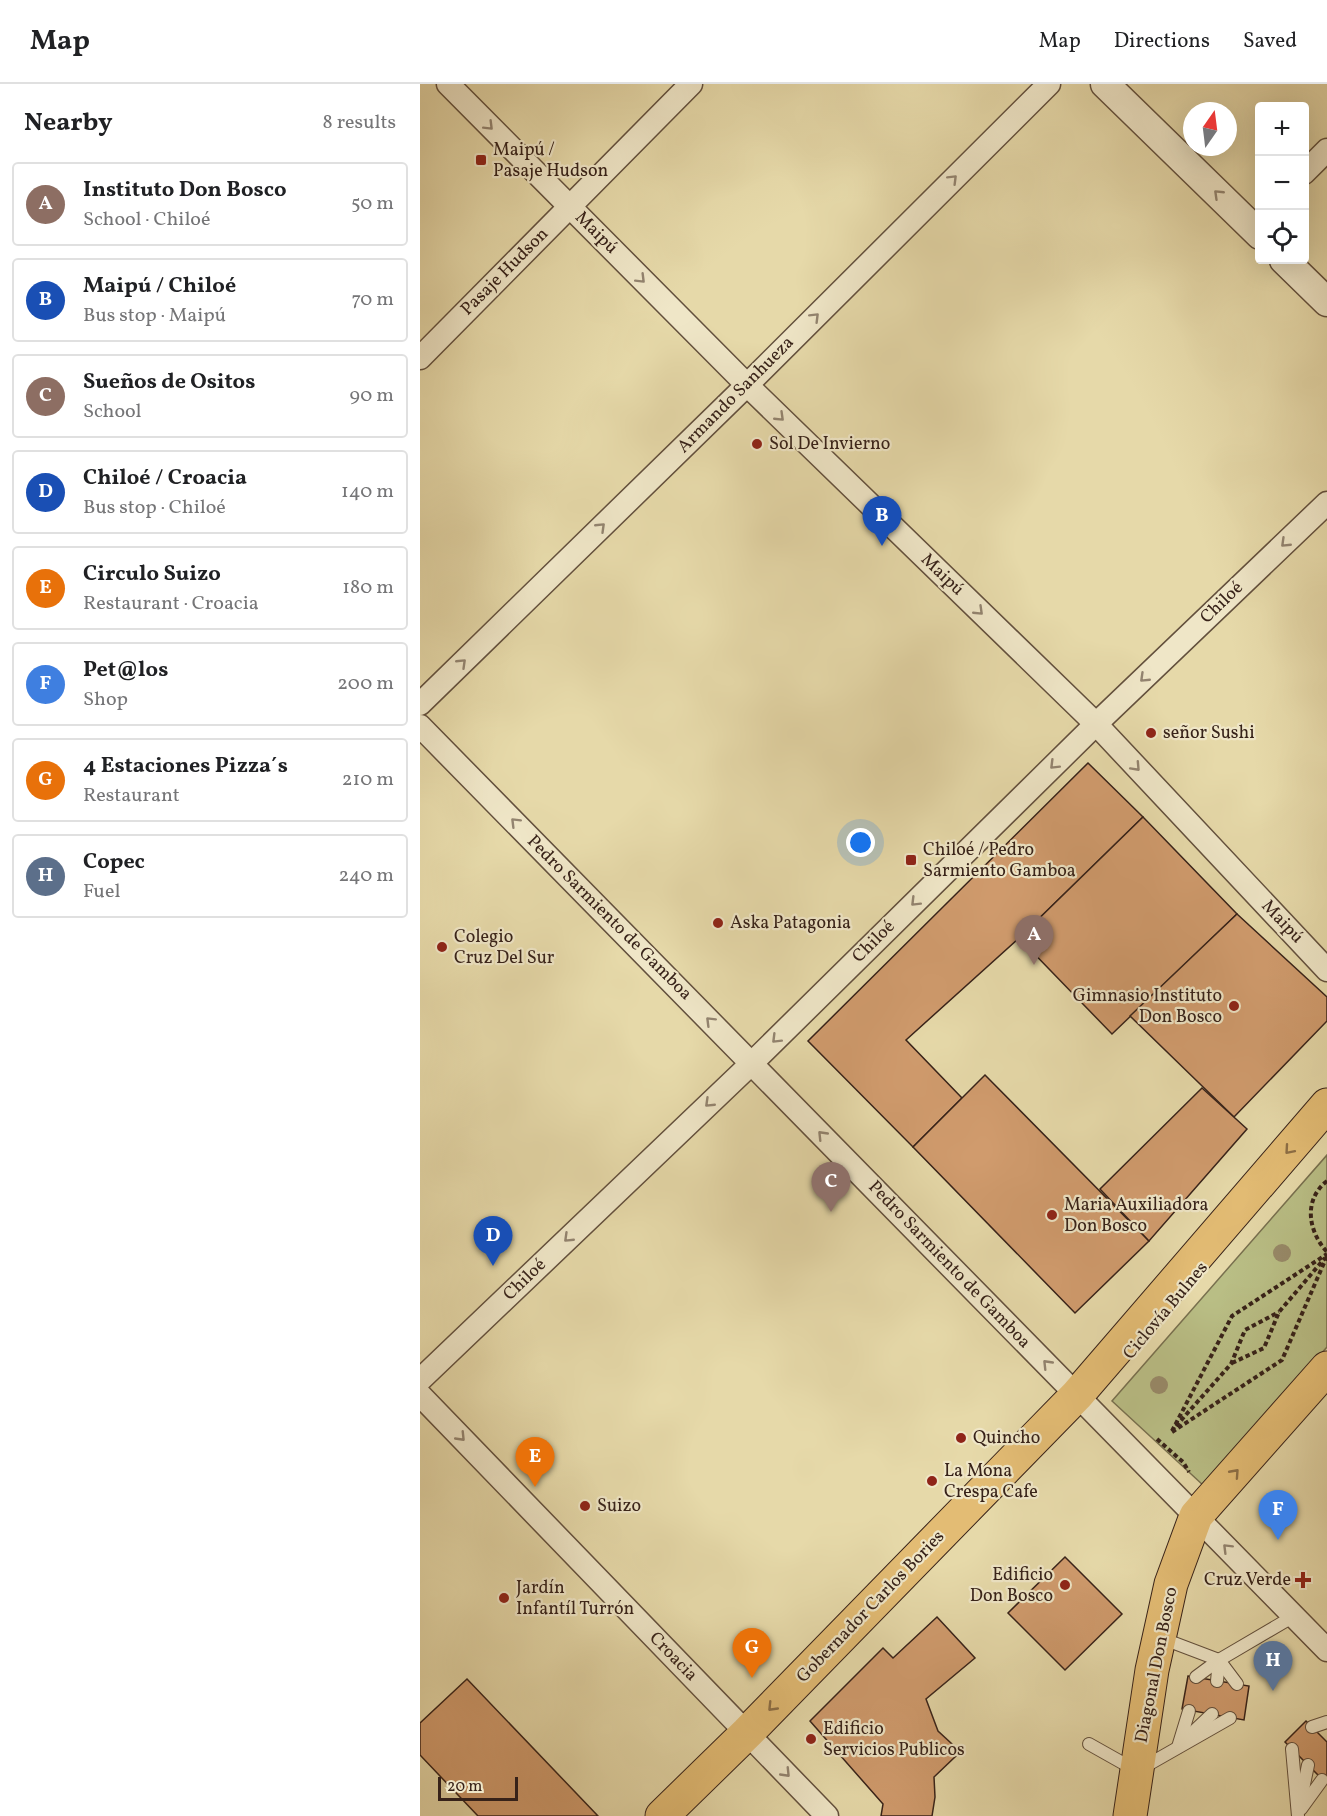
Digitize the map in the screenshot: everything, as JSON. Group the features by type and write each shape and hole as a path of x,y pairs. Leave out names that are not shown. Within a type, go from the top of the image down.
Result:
{"main road":[{"name":"Gobernador Carlos Bories","path":"662,1816 747,1733 1077,1395 1327,1106"},
{"path":"1187,1507 1327,1368"},
{"name":"Diagonal Don Bosco","path":"1130,1816 1152,1670 1187,1507"}],"street":[{"name":"Maipú","path":"448,84 747,385 1096,724 1327,970"},
{"name":"Pasaje Hudson","path":"420,358 691,84"},
{"name":"Armando Sanhueza","path":"420,704 747,385 1049,84"},
{"path":"1105,84 1255,226"},
{"path":"1309,170 1327,150"},
{"path":"1288,264 1327,302"},
{"name":"Chiloé","path":"420,1380 752,1063 1096,724 1327,502"},
{"name":"Pedro Sarmiento de Gamboa","path":"420,726 1327,1650"},
{"name":"Croacia","path":"420,1395 827,1816"}],"lane":[{"path":"1196,1677 1219,1660 1294,1616"},
{"path":"1160,1638 1219,1660 1237,1684"},
{"path":"1217,1681 1219,1660"},
{"path":"1178,1747 1189,1711"},
{"path":"1178,1747 1212,1714"},
{"path":"1089,1744 1137,1771 1230,1718"},
{"path":"1312,1727 1327,1722"},
{"path":"1292,1749 1298,1814"},
{"path":"1298,1814 1308,1765"},
{"path":"1298,1814 1322,1779"}],"path":[{"path":"1327,1181 1314,1198 1311,1213 1312,1228 1327,1254"},
{"path":"1230,1364 1264,1348 1279,1312 1327,1254"},
{"path":"1172,1432 1232,1316 1327,1254"},
{"path":"1172,1432 1282,1360 1327,1254"},
{"path":"1172,1432 1230,1364 1245,1330 1279,1312"},
{"path":"1151,1433 1183,1462 1190,1473 1187,1507"}],"green space":[{"path":"1327,1155 1327,1347 1204,1486 1112,1401"}],"building":[{"path":"1088,763 1143,817 1019,938 906,1040 962,1098 913,1147 808,1041"},
{"path":"1143,817 1237,914 1112,1034 1019,938"},
{"name":"Gimnasio Instituto Don Bosco","path":"1237,914 1327,997 1327,1021 1234,1117 1130,1016"},
{"name":"Maria Auxiliadora Don Bosco","path":"985,1075 1149,1241 1075,1313 913,1147"},
{"path":"1202,1088 1247,1129 1149,1241 1100,1189"},
{"name":"Edificio Don Bosco","path":"1065,1557 1122,1614 1065,1670 1008,1613"},
{"path":"937,1617 975,1658 926,1699 938,1731 952,1744 958,1754 934,1777 935,1797 932,1816 881,1816 883,1804 810,1721 883,1648 893,1658"},
{"path":"1188,1676 1249,1686 1244,1720 1182,1709"},
{"path":"467,1679 598,1816 478,1816 420,1755 420,1723"},
{"path":"1306,1721 1327,1742 1327,1784 1285,1742"}],"place":[{"name":"Maipú / Pasaje Hudson","path":"481,160"},
{"name":"Sol De Invierno","path":"757,444"},
{"name":"Maipú / Chiloé","path":"882,546"},
{"name":"señor Sushi","path":"1151,733"},
{"name":"Chiloé / Pedro Sarmiento Gamboa","path":"911,860"},
{"name":"Aska Patagonia","path":"718,923"},
{"name":"Colegio Cruz Del Sur","path":"442,947"},
{"name":"Instituto Don Bosco","path":"1034,965"},
{"name":"Gimnasio Instituto Don Bosco","path":"1234,1006"},
{"name":"Sueños de Ositos","path":"831,1212"},
{"name":"Maria Auxiliadora Don Bosco","path":"1052,1215"},
{"name":"Chiloé / Croacia","path":"493,1266"},
{"name":"Quincho","path":"961,1438"},
{"name":"La Mona Crespa Cafe","path":"932,1481"},
{"name":"Circulo Suizo","path":"535,1487"},
{"name":"Suizo","path":"585,1506"},
{"name":"Pet@los","path":"1278,1540"},
{"name":"Cruz Verde","path":"1303,1580"},
{"name":"Edificio Don Bosco","path":"1065,1585"},
{"name":"Jardín Infantíl Turrón","path":"504,1598"},
{"name":"4 Estaciones Pizza´s","path":"752,1678"},
{"name":"Copec","path":"1273,1691"},
{"name":"Edificio Servicios Publicos","path":"811,1739"}]}
